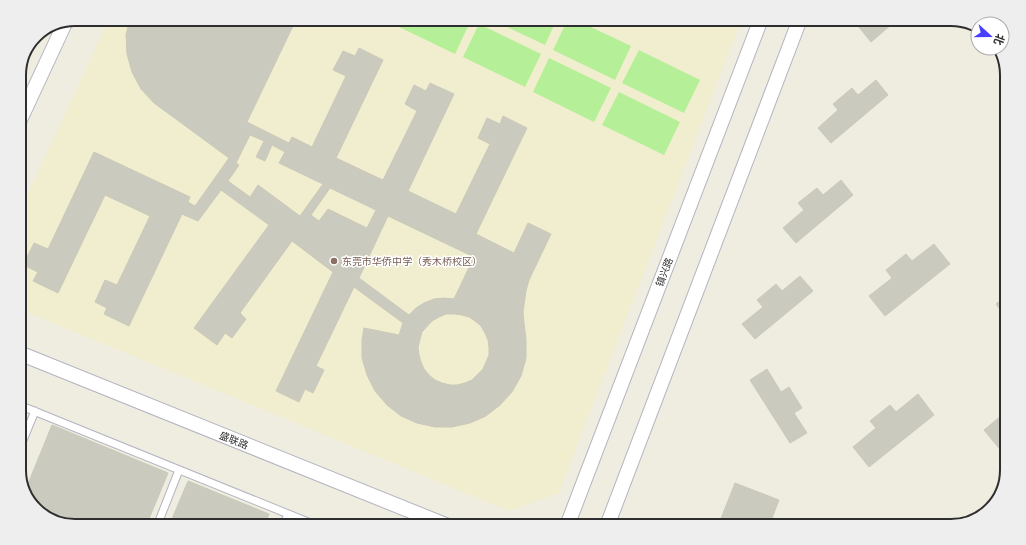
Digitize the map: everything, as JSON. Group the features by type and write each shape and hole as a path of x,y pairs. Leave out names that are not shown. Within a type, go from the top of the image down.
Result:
{"street":[{"name":"镇兴路","path":"570,519 758,26"},
{"path":"610,519 797,26"},
{"path":"26,107 63,28"},
{"name":"盛联路","path":"26,356 431,519"}],"lane":[{"path":"26,408 300,519"},
{"path":"26,433 35,411"},
{"path":"159,519 180,470"},
{"path":"286,519 288,514"}],"shaded area":[{"name":"东莞市华侨中学（秀木桥校区）","path":"106,26 739,26 559,493 509,511 26,312 26,198"}],"green space":[{"path":"397,26 468,26 455,54"},
{"path":"478,26 483,26 541,54 525,87 463,57"},
{"path":"505,26 554,26 545,45"},
{"path":"565,26 589,26 631,46 615,80 553,50"},
{"path":"639,50 700,80 684,113 622,83"},
{"path":"549,58 611,88 594,122 533,92"},
{"path":"619,92 680,122 664,155 602,125"}],"building":[{"path":"128,26 293,26 247,122 289,143 292,137 312,147 346,76 333,70 343,51 355,56 359,48 383,60 336,158 383,180 417,111 405,104 414,85 426,91 430,83 454,94 408,191 456,214 490,144 478,138 487,118 500,124 503,116 527,128 476,234 514,253 528,223 551,234 529,280 526,291 523,312 526,358 521,376 512,392 500,405 486,416 470,423 452,427 435,427 417,423 401,416 387,405 375,391 367,375 362,358 362,340 364,328 399,335 403,323 354,287 316,366 324,370 313,393 305,389 299,402 276,391 333,272 292,241 240,313 246,319 232,338 225,333 217,345 194,328 269,225 221,190 198,221 182,214 129,326 104,314 107,308 95,302 105,280 117,285 150,216 105,195 58,293 33,281 38,272 26,266 26,259 34,243 48,249 94,152 190,197 188,202 195,206 229,158 154,103 141,89 132,72 127,54 126,35","holes":["250,135 264,141 256,157 265,161 272,145 285,152 279,163 323,184 300,216 258,185 250,197 228,181 239,165 236,163","330,188 376,210 367,228 328,209 319,221 311,215","388,216 474,257 454,299 434,299 416,308 409,315 359,278","446,314 469,317 481,326 488,340 489,355 483,369 472,380 457,385 450,385 435,380 424,369 419,355 418,347 422,332 432,321"]},
{"path":"858,26 890,26 871,42"},
{"path":"876,80 888,95 831,143 818,128 838,110 833,104 852,88 858,95"},
{"path":"841,180 853,195 796,243 783,228 804,210 798,203 817,188 823,195"},
{"path":"934,244 950,264 885,316 869,296 892,278 886,270 906,254 912,261"},
{"path":"800,276 813,291 755,339 742,324 763,307 757,300 776,284 782,291"},
{"path":"1000,301 1000,309 996,304"},
{"path":"767,369 781,392 789,387 802,408 794,413 807,433 790,443 750,380"},
{"path":"918,394 934,415 869,467 853,447 876,428 870,421 890,405 896,412"},
{"path":"1000,417 1000,449 984,430"},
{"path":"52,425 168,473 149,519 69,519 53,514 43,507 34,497 28,483"},
{"path":"188,481 269,514 267,519 172,519"},
{"path":"735,483 779,500 772,519 721,519"}],"place":[{"name":"东莞市华侨中学（秀木桥校区）","path":"334,261"}]}
